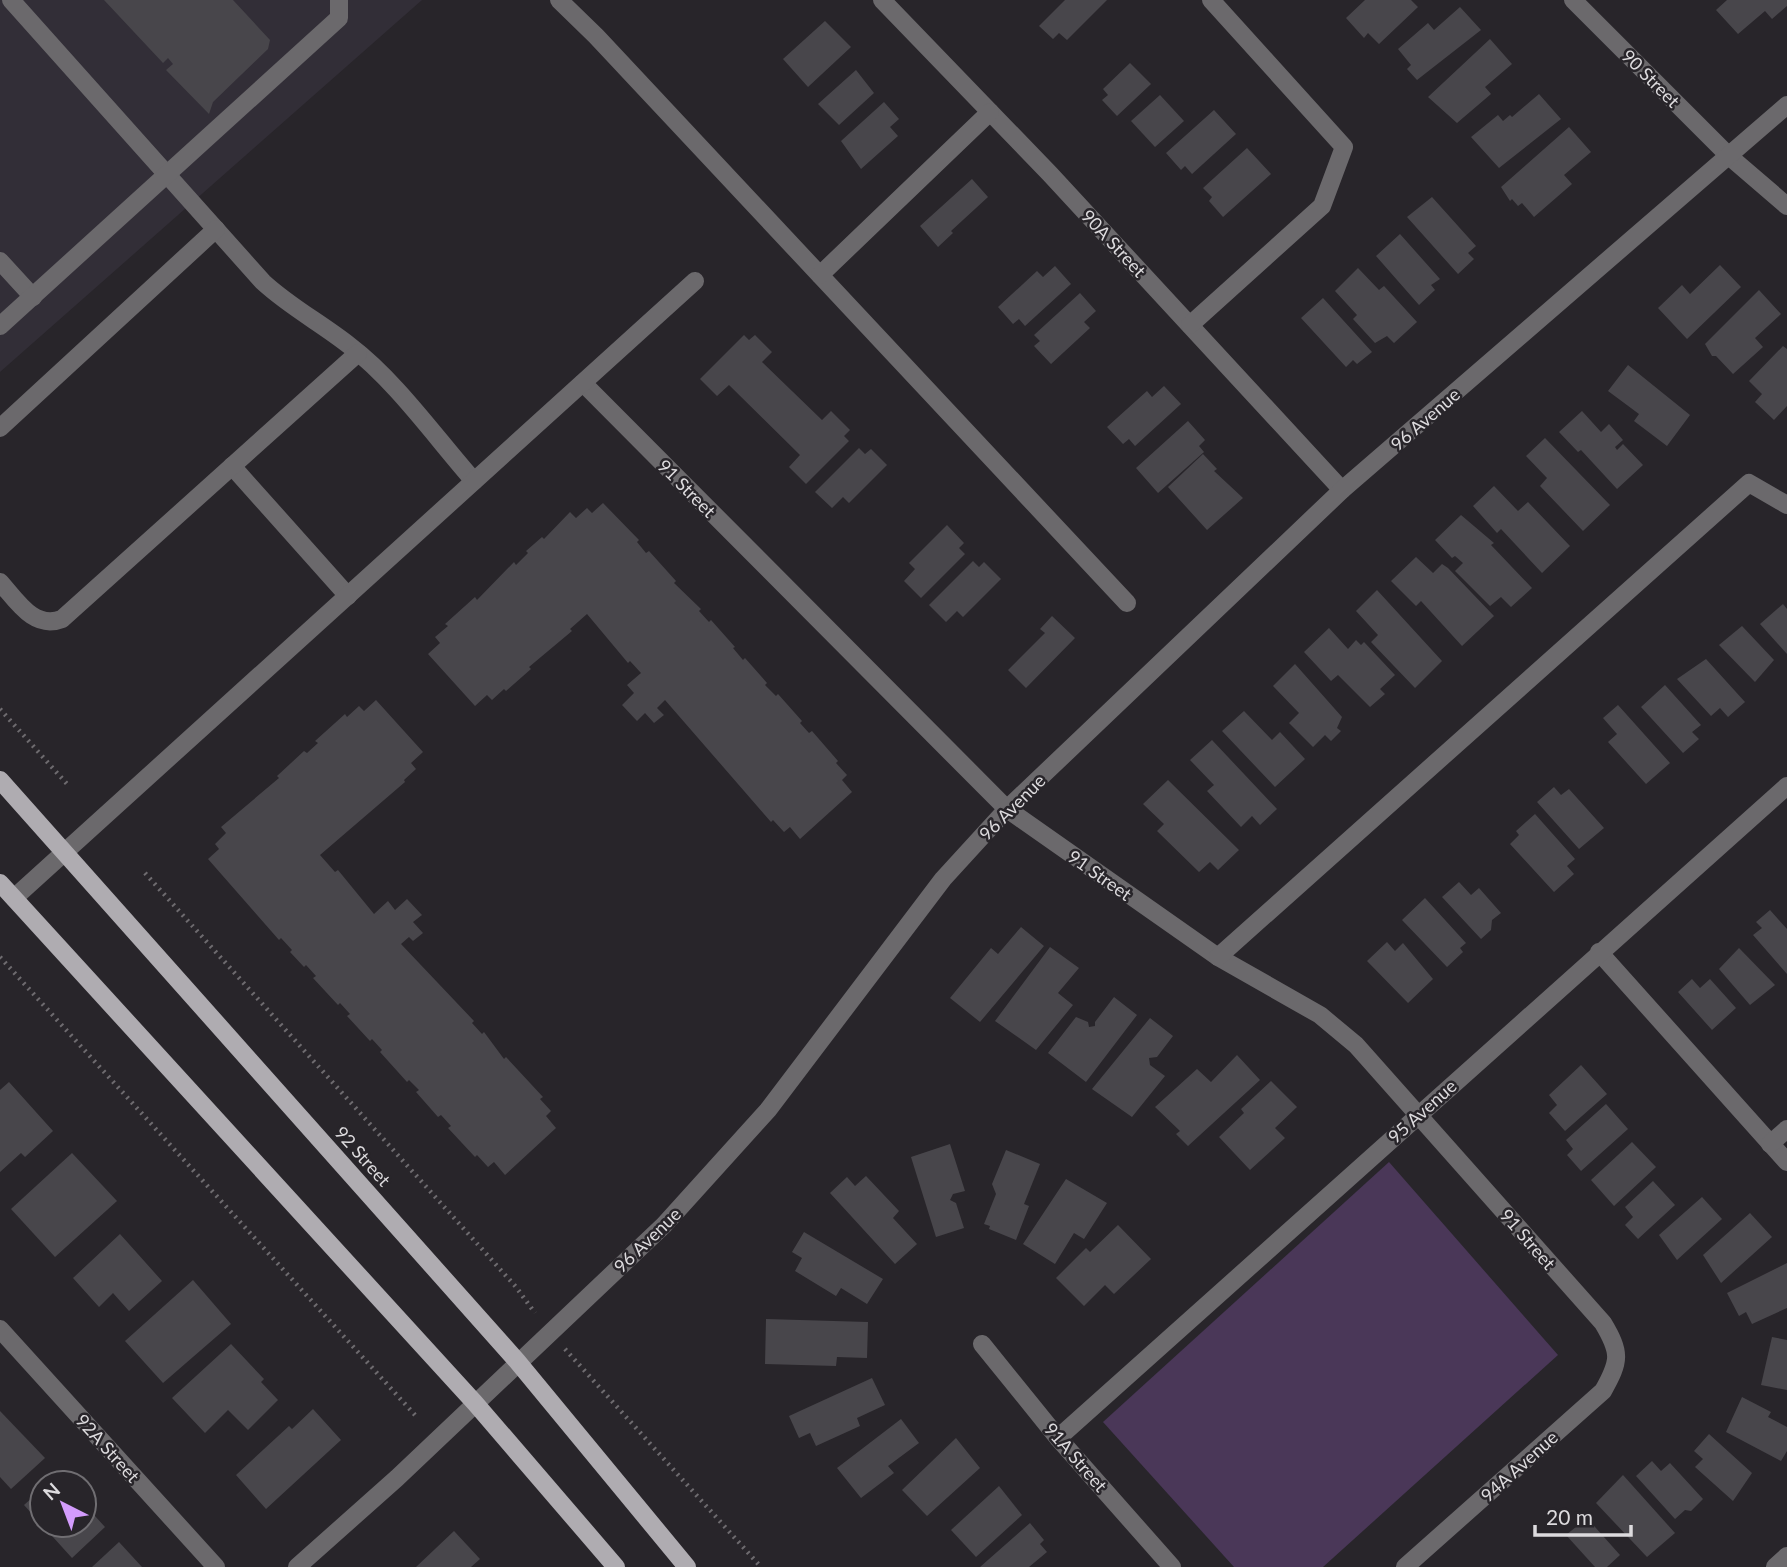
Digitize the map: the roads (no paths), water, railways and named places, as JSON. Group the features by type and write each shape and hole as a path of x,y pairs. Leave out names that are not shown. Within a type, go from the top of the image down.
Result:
{"main road":[{"name":"92 Street","path":"0,780 517,1361 687,1567"},
{"path":"0,883 475,1402 616,1567"}],"street":[{"path":"10,0 284,302 358,354 474,481"},
{"path":"0,326 339,18 339,0"},
{"path":"559,0 596,36 1127,603"},
{"name":"90A Street","path":"881,0 990,112 1342,490"},
{"path":"1190,325 1322,206 1343,147 1211,0"},
{"name":"90 Street","path":"1573,0 1730,157 1787,206"},
{"name":"96 Avenue","path":"297,1567 664,1225 768,1110 943,879 1007,809 1342,490 1787,105"},
{"path":"820,275 990,112"},
{"path":"0,428 216,229"},
{"path":"2,268 33,297"},
{"path":"14,898 695,281"},
{"path":"0,582 39,621 51,623 62,619 358,354"},
{"name":"91 Street","path":"583,383 1007,809 1218,957 1320,1015 1356,1045 1603,1323 1617,1347 1616,1355"},
{"path":"232,466 348,596"},
{"path":"1218,957 1749,483 1787,505"},
{"name":"95 Avenue","path":"1058,1438 1787,786"},
{"path":"1599,952 1787,1162"},
{"path":"1770,1144 1787,1129"},
{"name":"92A Street","path":"0,1329 216,1567"},
{"name":"91A Street","path":"982,1344 1058,1438 1172,1567"},
{"name":"94A Avenue","path":"1405,1567 1603,1391 1616,1368 1616,1355"},
{"path":"1775,1567 1787,1556"}]}
